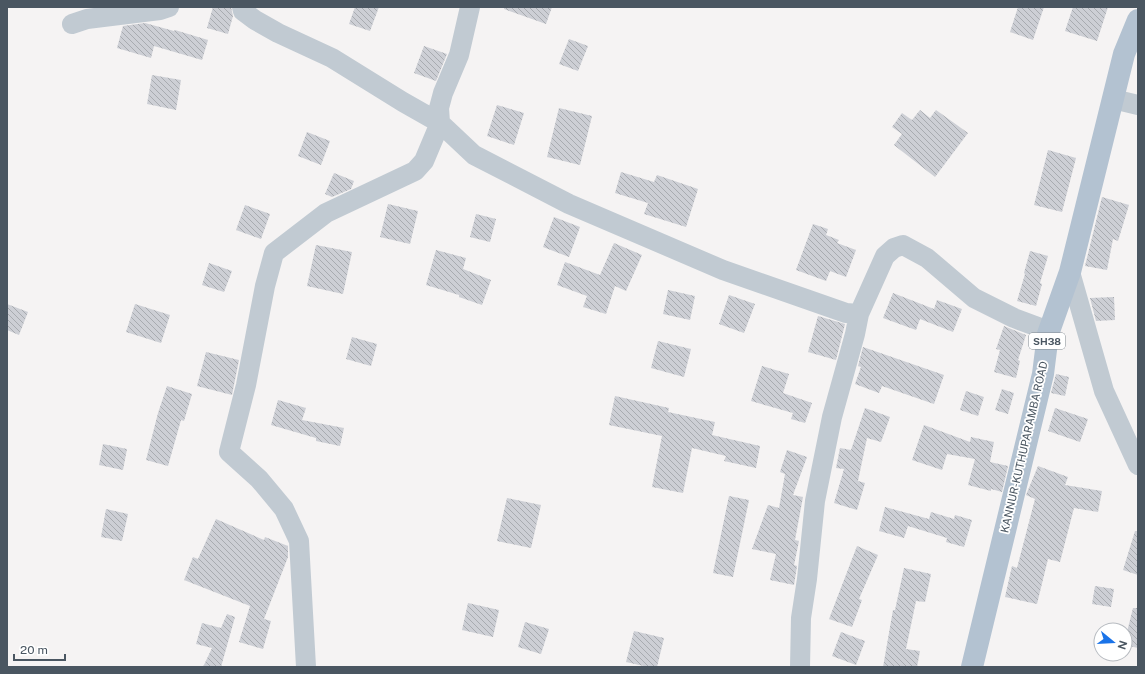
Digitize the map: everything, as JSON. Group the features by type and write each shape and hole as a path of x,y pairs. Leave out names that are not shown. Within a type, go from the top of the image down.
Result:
{"main road":[{"name":"KANNUR-KUTHUPARAMBA ROAD","path":"972,667 1043,374 1049,331 1070,272 1124,54 1138,20"}],"street":[{"path":"72,24 87,19 160,10 168,7"},
{"path":"242,7 243,11 255,20 278,33 332,58 440,123 474,155 569,204 723,270 846,313 859,314"},
{"path":"306,667 300,541 284,509 259,479 229,452 246,385 265,286 274,253 326,213 415,172 424,162 440,123 438,108 459,55 470,7"},
{"path":"1113,99 1138,105"},
{"path":"800,667 800,618 807,579 814,501 832,417 855,334 859,314 885,256 894,248 903,245 927,258 974,298 1014,318 1049,331"},
{"path":"1070,272 1104,391 1138,465"}],"building":[{"path":"213,7 231,7 233,16 228,34 207,28"},
{"path":"355,7 379,7 370,31 349,24"},
{"path":"504,7 552,7 546,24 504,9"},
{"path":"1018,7 1044,7 1033,40 1010,32"},
{"path":"1073,7 1108,7 1097,41 1065,31"},
{"path":"145,23 208,40 202,60 154,46 151,58 117,48 123,26"},
{"path":"569,39 588,46 578,71 559,64"},
{"path":"424,46 447,54 436,81 414,73"},
{"path":"152,75 181,80 176,110 147,104"},
{"path":"497,105 524,113 514,145 487,136"},
{"path":"559,108 592,116 580,165 547,157"},
{"path":"920,110 930,118 936,110 968,133 935,177 894,145 902,134 892,127 902,113 912,120"},
{"path":"307,132 330,141 321,165 298,156"},
{"path":"1048,150 1076,158 1062,212 1034,205"},
{"path":"621,172 654,182 657,175 698,189 686,227 644,214 648,203 615,193"},
{"path":"334,173 354,181 351,189 332,197 325,194"},
{"path":"1102,197 1129,205 1118,241 1113,239 1107,270 1085,266"},
{"path":"388,204 418,211 410,244 380,237"},
{"path":"245,205 270,214 261,239 236,230"},
{"path":"476,214 496,219 490,242 470,237"},
{"path":"554,217 580,227 569,257 543,247"},
{"path":"813,224 828,229 826,235 839,240 837,243 856,250 846,277 830,271 826,281 796,270"},
{"path":"614,243 642,255 626,291 615,286 606,314 583,307 587,296 557,285 565,262 600,275"},
{"path":"316,245 352,252 343,294 307,286"},
{"path":"436,250 466,258 463,269 491,280 482,305 459,297 459,295 426,285"},
{"path":"1030,251 1048,256 1040,283 1042,284 1036,306 1017,301"},
{"path":"209,263 232,271 224,292 202,285"},
{"path":"668,290 695,296 690,320 663,314"},
{"path":"893,293 934,309 937,300 962,309 953,332 920,319 916,330 883,318"},
{"path":"729,295 755,304 744,333 719,324"},
{"path":"1114,297 1115,320 1096,321 1090,298"},
{"path":"7,304 28,312 19,335 7,330"},
{"path":"135,304 170,315 161,343 126,332"},
{"path":"818,316 845,324 836,360 808,352"},
{"path":"1004,326 1026,335 1018,360 1020,361 1016,378 994,372 1000,350 996,349"},
{"path":"352,337 377,344 371,366 346,359"},
{"path":"658,341 691,349 684,377 651,368"},
{"path":"863,347 944,375 934,404 882,386 879,393 855,384 861,367 858,366"},
{"path":"206,352 239,360 232,395 197,386"},
{"path":"762,366 789,374 783,393 812,403 805,423 791,419 793,413 751,401"},
{"path":"1056,374 1069,377 1065,396 1051,393"},
{"path":"167,386 192,394 184,421 181,420 168,466 146,460 158,413"},
{"path":"1002,389 1014,393 1008,414 995,410"},
{"path":"966,391 984,397 978,416 960,410"},
{"path":"615,396 669,408 668,412 715,422 712,435 760,446 756,468 724,461 726,456 692,448 683,493 652,487 662,436 609,425"},
{"path":"278,400 306,408 302,420 344,428 340,446 316,441 316,438 271,425"},
{"path":"865,408 890,417 881,442 867,438 858,481 865,483 857,510 834,503 844,469 836,468 840,448 851,450"},
{"path":"1055,408 1088,419 1080,442 1048,431"},
{"path":"924,425 970,442 971,437 994,442 990,462 1008,466 1002,492 991,489 991,491 968,485 975,459 947,454 942,470 912,460"},
{"path":"103,444 127,449 123,470 99,465"},
{"path":"787,450 807,457 793,495 803,497 795,540 799,541 794,565 797,566 794,585 770,580 776,554 752,549 768,505 779,508 785,474 780,472"},
{"path":"1038,466 1068,477 1065,485 1102,491 1098,512 1074,508 1060,562 1048,559 1037,604 1005,597 1012,566 1017,568 1035,499 1026,495"},
{"path":"729,496 749,500 733,577 713,573"},
{"path":"507,498 541,505 531,548 497,541"},
{"path":"885,507 929,519 931,512 954,519 955,515 972,520 964,547 946,542 947,538 908,526 904,538 879,531"},
{"path":"106,509 128,514 122,541 101,537"},
{"path":"216,519 264,540 265,537 288,546 288,557 264,619 271,621 263,649 239,642 250,606 184,580 193,557 198,559"},
{"path":"1135,531 1138,531 1138,575 1123,570"},
{"path":"857,546 878,555 859,599 862,600 852,627 829,619"},
{"path":"904,568 931,574 925,602 916,601 906,649 920,651 917,667 883,667 893,610 895,610"},
{"path":"1095,586 1114,589 1111,607 1092,604"},
{"path":"468,603 499,610 493,637 462,630"},
{"path":"1133,608 1138,608 1138,648 1133,647 1133,622 1130,622"},
{"path":"227,614 235,617 221,667 203,667 212,648 196,644 202,623 221,628"},
{"path":"525,622 549,629 541,654 518,647"},
{"path":"634,631 664,638 657,667 648,667 626,662"},
{"path":"841,632 865,641 856,665 832,656"}]}
